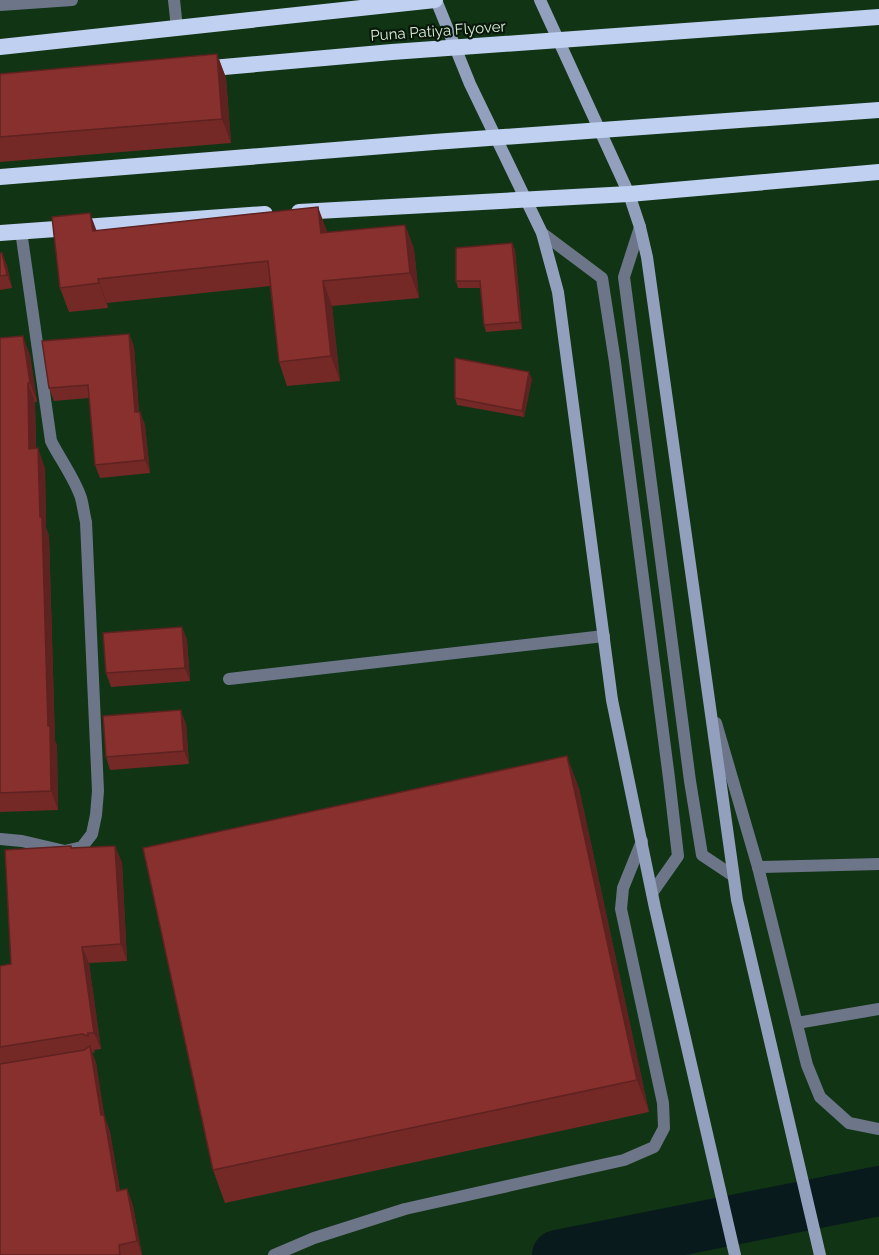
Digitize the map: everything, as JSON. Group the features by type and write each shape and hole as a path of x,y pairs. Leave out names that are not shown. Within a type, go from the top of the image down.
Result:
{"highway":[{"path":"0,47 436,0"},
{"name":"Puna Patiya Flyover","path":"190,70 392,52 879,17"},
{"path":"0,177 434,142 879,110"},
{"path":"0,233 226,216 629,194 879,172"}],"main road":[{"path":"436,0 470,84 542,233 558,292 612,700 655,908 735,1255"},
{"path":"540,0 629,194 647,257 732,875 820,1255"}],"street":[{"path":"0,5 72,0"},
{"path":"174,0 177,28"},
{"path":"640,227 624,277 690,781 702,855 732,875"},
{"path":"0,839 22,841 65,851 82,848 92,834 98,791 86,522 80,496 51,441 21,231"},
{"path":"542,233 602,278 617,374 678,856 652,893"},
{"path":"229,679 604,636"},
{"path":"709,700 758,867 807,1065 820,1096 849,1123 879,1130"},
{"path":"274,1255 314,1238 405,1209 624,1160 654,1147 664,1128 663,1103 621,909 623,888 642,841"},
{"path":"758,867 879,864"},
{"path":"797,1023 879,1009"}],"building":[{"path":"217,54 222,119 0,137 0,74"},
{"path":"318,207 321,233 405,225 410,273 323,281 331,356 279,362 268,261 98,279 99,283 60,288 52,217 90,213 93,231"},
{"path":"512,243 520,322 484,325 480,281 456,281 456,248"},
{"path":"0,253 2,253 7,275 0,276"},
{"path":"129,334 135,412 140,412 145,460 95,465 88,385 49,388 42,341"},
{"path":"23,336 30,383 28,383 29,449 38,448 51,791 0,793 0,338"},
{"path":"455,358 529,372 522,411 455,398"},
{"path":"182,627 185,668 106,673 103,633"},
{"path":"181,710 184,751 106,757 103,716"},
{"path":"567,756 637,1080 213,1170 143,848"},
{"path":"71,846 71,848 115,846 121,944 82,947 94,1033 88,1033 88,1036 82,1034 0,1047 0,966 11,964 5,850"},
{"path":"90,1046 101,1115 104,1115 117,1191 127,1189 137,1241 119,1245 120,1255 0,1255 0,1064 84,1050"}],"waterway":[{"path":"557,1255 879,1191"}]}
